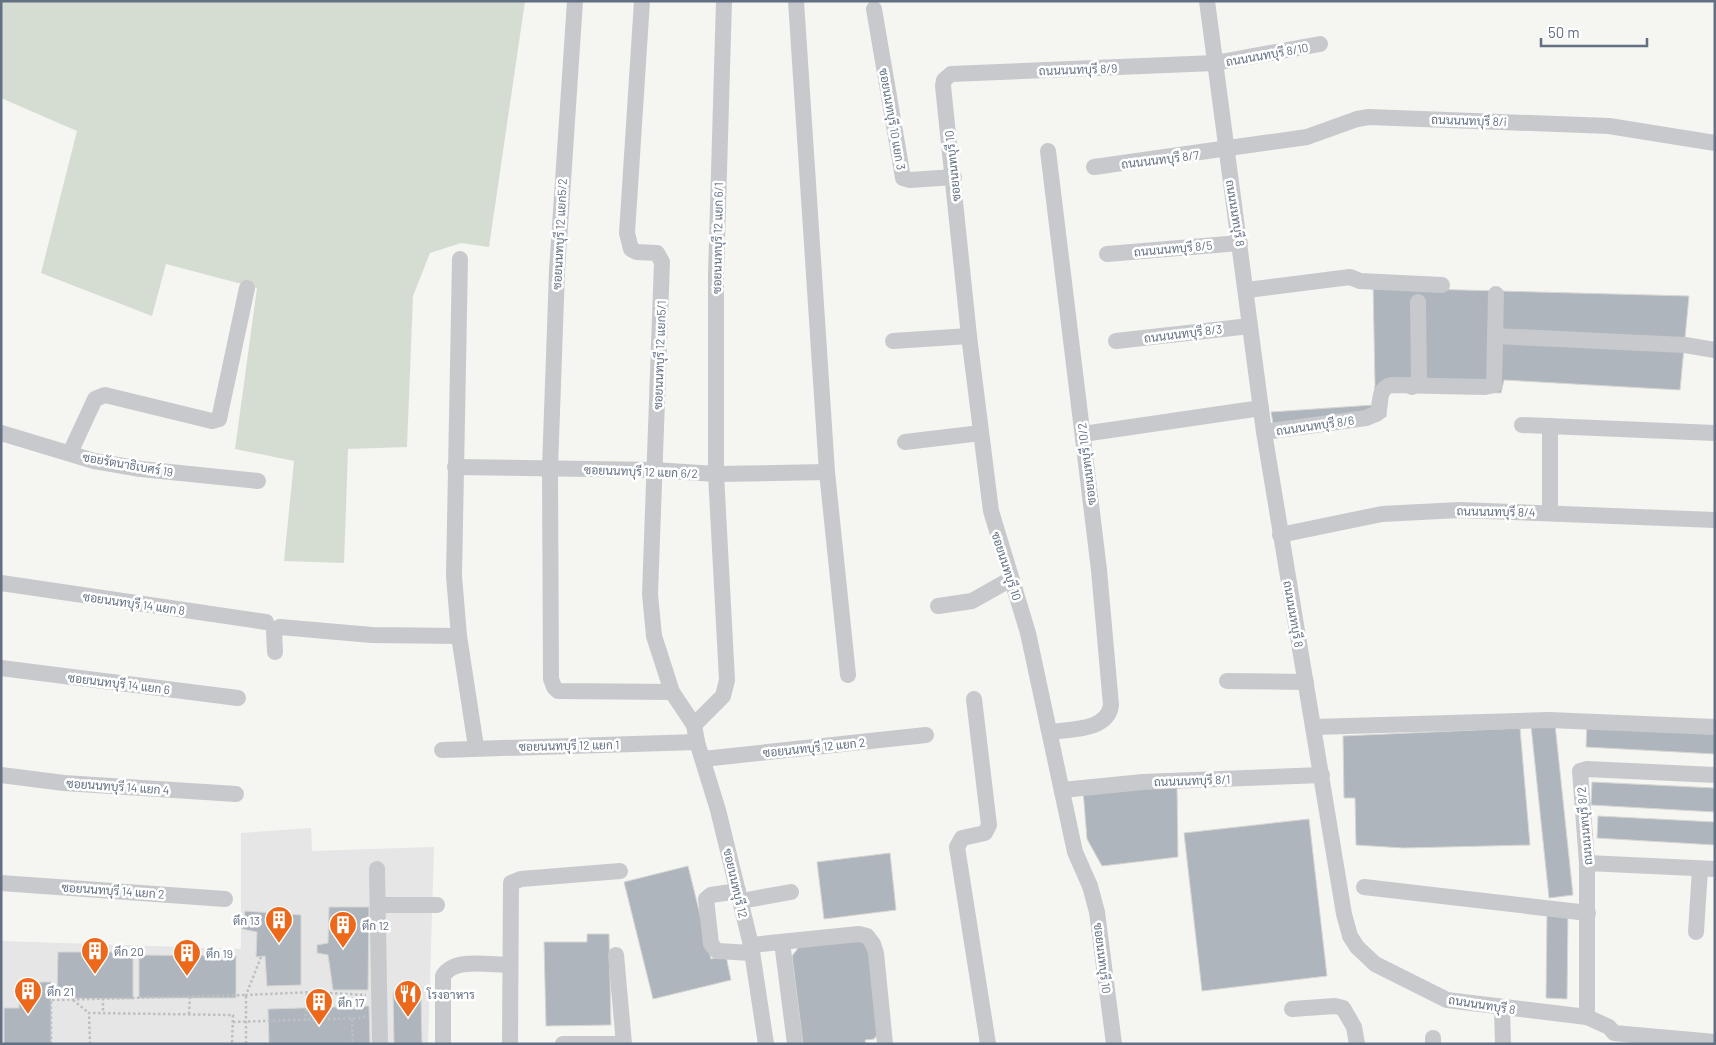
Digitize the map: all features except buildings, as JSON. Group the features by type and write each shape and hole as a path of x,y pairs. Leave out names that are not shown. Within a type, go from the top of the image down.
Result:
{"street":[{"name":"ซอยนนทบุรี 12 แยก5/2","path":"575,1 559,221 550,468 551,679 558,691 672,692"},
{"name":"ซอยนนทบุรี 12 แยก5/1","path":"642,1 627,233 631,249 637,252 657,253 662,262 650,594 654,636 672,692 694,724"},
{"name":"ซอยนนทบุรี 12 แยก 6/1","path":"694,724 723,696 726,689 716,474 716,275 724,1"},
{"path":"796,1 827,472 848,675"},
{"name":"ถนนนนทบุรี 8","path":"1207,1 1264,432 1344,914 1350,936 1357,947 1375,964 1447,1000 1587,1017 1609,1026 1618,1038 1715,1042"},
{"name":"ซอยนนทบุรี 10 แยก 3","path":"874,9 903,178 910,180 954,176"},
{"name":"ถนนนนทบุรี 8/10","path":"1215,63 1320,44"},
{"name":"ถนนนนทบุรี 8/9","path":"944,80 951,74 1215,63"},
{"name":"ซอยนนทบุรี 10","path":"944,80 943,86 954,176 969,336 994,527 1028,633 1074,852 1090,886 1097,912 1114,1044"},
{"name":"ถนนนนทบุรี 8/i","path":"1226,150 1306,137 1357,119 1369,117 1609,126 1715,143"},
{"name":"ถนนนนทบุรี 8/7","path":"1094,167 1226,150"},
{"name":"ซอยนนทบุรี 10/2","path":"1048,151 1099,570 1111,708 1100,723 1050,732"},
{"name":"ถนนนนทบุรี 8/5","path":"1106,254 1240,243"},
{"path":"460,259 454,576 458,636 476,747"},
{"path":"1246,290 1350,276 1360,281 1442,285"},
{"path":"70,453 95,399 100,396 106,395 212,421 219,419 247,288"},
{"path":"1412,387 1485,388 1494,385 1496,294"},
{"path":"1412,387 1419,379 1418,302"},
{"name":"ถนนนนทบุรี 8/3","path":"1116,341 1250,326"},
{"path":"893,342 969,336"},
{"path":"1495,336 1685,345 1715,350"},
{"name":"ถนนนนทบุรี 8/6","path":"1264,432 1366,418 1378,413 1381,392 1385,387 1412,387"},
{"path":"1082,434 1261,408"},
{"path":"1522,425 1715,434"},
{"path":"1550,426 1550,512"},
{"name":"ซอยรัตนาธิเบศร์ 19","path":"1,433 94,460 141,469 258,480"},
{"path":"905,442 981,433"},
{"name":"ซอยนนทบุรี 12 แยก 6/2","path":"455,467 654,470 716,474 827,472"},
{"name":"ถนนนนทบุรี 8/4","path":"1280,534 1382,514 1459,510 1550,512 1715,520"},
{"path":"938,606 972,601 1011,578"},
{"name":"ซอยนนทบุรี 14 แยก 8","path":"1,583 266,622"},
{"path":"275,652 274,630 280,627 372,635 458,636"},
{"name":"ซอยนนทบุรี 14 แยก 6","path":"1,668 238,698"},
{"path":"1227,682 1306,682"},
{"path":"974,699 989,825 985,833 962,838 957,847 988,1044"},
{"path":"1314,727 1549,720 1715,727"},
{"name":"ซอยนนทบุรี 12","path":"694,724 696,742 718,810 751,949 766,1044"},
{"name":"ซอยนนทบุรี 12 แยก 2","path":"702,758 926,735"},
{"name":"ซอยนนทบุรี 12 แยก 1","path":"442,750 476,747 696,742"},
{"name":"ถนนนนทบุรี 8/2","path":"1587,1017 1588,863 1580,771 1588,769 1715,775"},
{"name":"ซอยนนทบุรี 14 แยก 4","path":"1,775 64,783 236,794"},
{"name":"ถนนนนทบุรี 8/1","path":"1062,790 1143,782 1322,775"},
{"path":"1588,863 1707,869 1696,932"},
{"path":"377,869 380,1044"},
{"path":"510,1044 511,883 520,879 620,871"},
{"name":"ซอยนนทบุรี 14 แยก 2","path":"1,883 225,899"},
{"path":"1364,887 1588,912"},
{"path":"791,892 739,896 711,895 706,899 711,944 717,951 751,949 782,942 859,934 867,936 873,944 876,953 885,1044"},
{"path":"378,905 437,904"},
{"path":"782,942 795,1044"},
{"path":"616,955 624,1044"},
{"path":"443,1044 443,976 447,969 458,964 509,965"},
{"path":"1292,1009 1335,1006 1342,1008 1354,1027 1357,1044"},
{"path":"1502,1008 1503,1044"},
{"path":"563,1044 617,1044"}],"path":[{"path":"246,1044 246,995 261,957"},
{"path":"51,1044 51,1000 307,993 379,995"},
{"path":"305,1021 307,993"},
{"path":"189,1014 190,996"},
{"path":"103,998 103,1014"},
{"path":"72,1000 89,1014 233,1015 232,1044"},
{"path":"89,1014 90,1044"},
{"path":"232,1022 352,1019 367,1015"},
{"path":"352,1019 353,1044"}],"shaded area":[{"path":"1,1 525,1 489,247 461,243 430,253 413,296 407,447 348,449 344,563 284,561 294,461 235,449 257,288 166,264 152,316 41,273 77,131 1,98"},
{"path":"311,828 312,851 434,847 428,1044 1,1044 1,941 241,949 241,833"}],"place":[{"name":"ตึก 13","path":"279,944"},
{"name":"ตึก 12","path":"343,949"},
{"name":"ตึก 20","path":"95,975"},
{"name":"ตึก 19","path":"187,977"},
{"name":"ตึก 21","path":"28,1015"},
{"name":"โรงอาหาร","path":"408,1018"},
{"name":"ตึก 17","path":"319,1026"}]}
